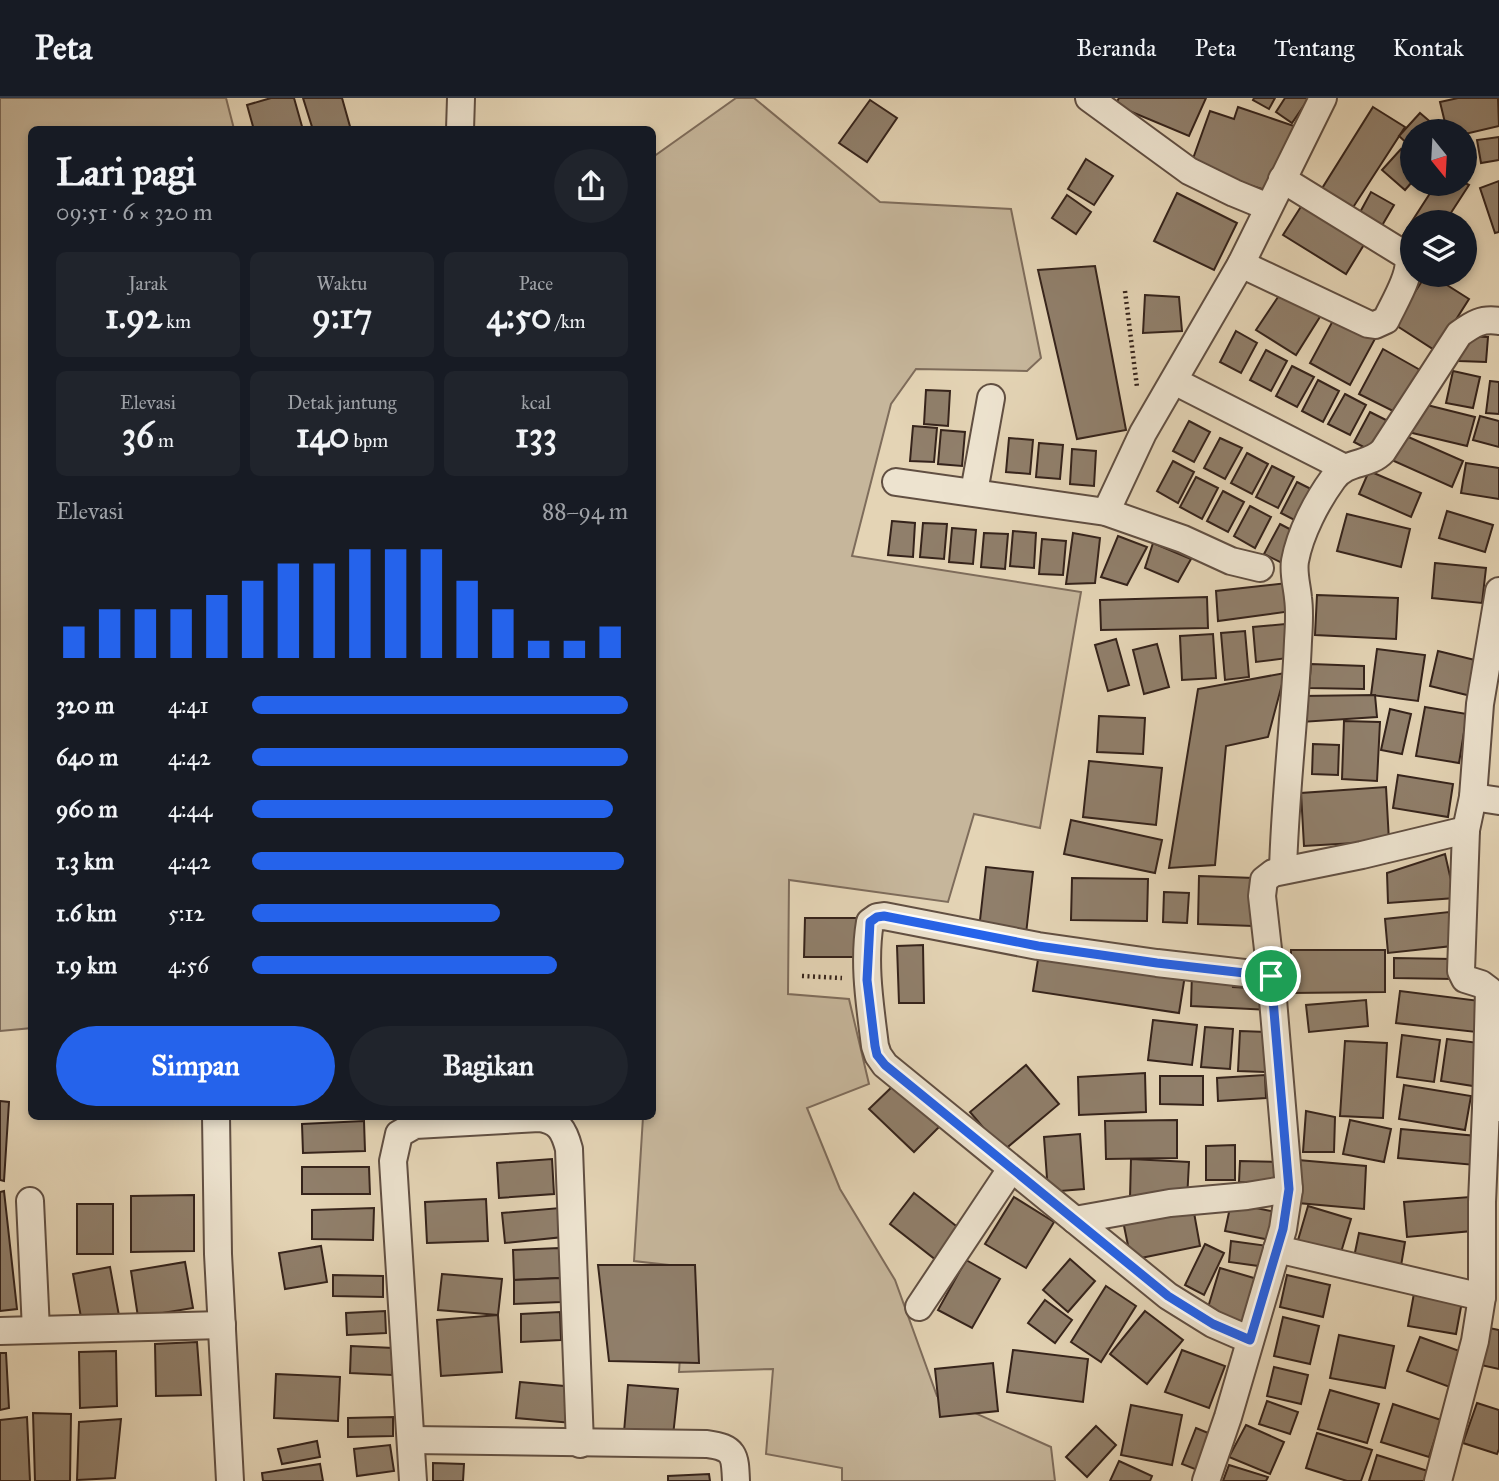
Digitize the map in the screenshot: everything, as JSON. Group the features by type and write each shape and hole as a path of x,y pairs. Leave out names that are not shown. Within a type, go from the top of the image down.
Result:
{"street":[{"path":"460,126 461,98"},
{"path":"1089,98 1189,171 1268,206"},
{"path":"1106,512 1143,433 1241,264 1323,98"},
{"path":"1241,264 1368,324 1386,320 1410,266 1407,256 1282,179"},
{"path":"1283,870 1284,814 1300,617 1294,571 1306,529 1336,475 1345,467 1376,458 1383,451 1459,334 1475,322 1488,319 1499,321"},
{"path":"1174,382 1341,466"},
{"path":"974,492 990,398"},
{"path":"895,482 1106,512 1183,539 1231,561 1260,568"},
{"path":"1438,1481 1475,1341 1482,1297 1482,1202 1492,1108 1489,990 1481,984 1465,979 1461,971 1466,830 1473,797 1480,704 1499,592"},
{"path":"1473,797 1499,801"},
{"path":"1206,1481 1286,1218 1289,1189 1262,887 1266,876 1466,830"},
{"path":"1250,1340 1213,1324 1180,1305 885,1065 877,1055 867,980 870,922 884,916 1038,946 1271,976"},
{"path":"216,1120 220,1292 230,1481"},
{"path":"413,1481 393,1161 395,1144 399,1134 415,1125 504,1120"},
{"path":"550,1120 560,1126 569,1149 580,1444"},
{"path":"919,1307 1011,1169"},
{"path":"1075,1220 1170,1203 1289,1189"},
{"path":"30,1201 36,1330"},
{"path":"1277,1249 1482,1297"},
{"path":"0,1331 222,1325"},
{"path":"412,1440 717,1445 732,1452 736,1481"}],"path":[{"path":"1125,291 1143,433"},
{"path":"802,976 867,980"}],"shaded area":[{"path":"0,98 226,98 233,126 28,126 28,1028 0,1031"},
{"path":"736,98 754,98 880,202 1011,209 1041,358 1027,371 916,369 891,404 852,556 1081,592 1040,828 974,814 948,902 789,880 788,994 849,999 869,1084 807,1108 840,1189 895,1280 937,1396 1051,1447 1055,1481 842,1481 842,1468 766,1454 773,1369 679,1372 686,1267 634,1261 643,1120 656,1120 656,155"}],"building":[{"path":"271,98 294,98 302,126 253,126 247,105"},
{"path":"303,98 342,98 350,126 312,126"},
{"path":"1119,98 1206,98 1189,136 1115,105"},
{"path":"1275,98 1269,109 1253,100"},
{"path":"1285,98 1309,98 1292,123 1276,112"},
{"path":"1458,98 1498,98 1499,126 1477,131 1477,119 1444,119 1440,102"},
{"path":"870,100 897,118 867,162 839,143"},
{"path":"1238,107 1297,127 1272,192 1190,167 1210,111 1234,119"},
{"path":"1373,107 1400,124 1400,135 1352,209 1321,190"},
{"path":"1420,113 1427,119 1415,119"},
{"path":"1499,137 1499,160 1481,163 1477,140"},
{"path":"1400,150 1400,186 1382,170"},
{"path":"1086,159 1113,176 1094,205 1068,189"},
{"path":"1499,181 1499,232 1495,233 1480,188"},
{"path":"1371,192 1394,205 1380,229 1358,216"},
{"path":"1177,193 1237,223 1214,270 1154,241"},
{"path":"1067,195 1091,212 1076,234 1052,218"},
{"path":"1428,196 1462,196 1453,210 1419,210"},
{"path":"1302,205 1365,243 1346,274 1283,235"},
{"path":"1095,266 1126,430 1077,439 1038,270"},
{"path":"1418,287 1450,287 1469,299 1436,351 1394,324"},
{"path":"1284,288 1323,312 1296,355 1256,330"},
{"path":"1145,295 1179,297 1182,331 1143,333"},
{"path":"1336,315 1376,337 1350,385 1310,363"},
{"path":"1236,331 1257,343 1241,373 1220,362"},
{"path":"1461,336 1488,337 1486,362 1459,361"},
{"path":"1383,349 1429,375 1403,416 1359,394"},
{"path":"1266,350 1287,361 1271,391 1250,380"},
{"path":"1292,366 1314,377 1297,407 1276,396"},
{"path":"1453,371 1480,377 1473,408 1446,403"},
{"path":"1318,380 1339,391 1323,422 1302,411"},
{"path":"1490,381 1499,382 1499,414 1486,413"},
{"path":"926,390 950,391 948,426 924,424"},
{"path":"1345,394 1366,405 1350,435 1328,424"},
{"path":"1415,402 1475,417 1467,446 1408,432"},
{"path":"1370,412 1392,423 1375,453 1354,442"},
{"path":"1480,416 1499,421 1499,447 1473,440"},
{"path":"1189,421 1210,432 1194,462 1173,451"},
{"path":"913,426 937,428 934,462 910,461"},
{"path":"941,430 965,432 962,466 938,464"},
{"path":"1397,432 1463,461 1452,487 1385,457"},
{"path":"1009,438 1033,440 1030,474 1006,472"},
{"path":"1220,438 1242,448 1225,479 1204,468"},
{"path":"1039,443 1063,445 1060,479 1036,477"},
{"path":"1072,449 1096,451 1094,486 1070,484"},
{"path":"1247,453 1268,464 1252,494 1231,483"},
{"path":"1173,461 1194,472 1178,503 1157,491"},
{"path":"1466,463 1499,468 1499,499 1461,493"},
{"path":"1272,466 1294,477 1278,508 1256,497"},
{"path":"1369,471 1421,493 1411,517 1359,494"},
{"path":"1196,477 1218,488 1202,519 1180,507"},
{"path":"1297,482 1319,493 1302,524 1281,513"},
{"path":"1223,491 1244,502 1228,532 1207,521"},
{"path":"1250,506 1271,517 1255,548 1234,536"},
{"path":"1447,511 1493,525 1485,552 1439,538"},
{"path":"1347,514 1410,529 1401,567 1337,551"},
{"path":"892,521 915,523 913,557 888,555"},
{"path":"923,523 947,524 944,559 920,557"},
{"path":"1280,524 1301,535 1286,565 1264,554"},
{"path":"952,528 976,530 973,564 949,562"},
{"path":"1013,531 1036,533 1034,568 1010,566"},
{"path":"984,533 1008,534 1005,569 981,567"},
{"path":"1073,533 1100,538 1095,583 1066,584"},
{"path":"1118,536 1147,547 1127,585 1101,577"},
{"path":"1042,539 1066,541 1063,575 1039,574"},
{"path":"1153,543 1191,559 1178,582 1145,568"},
{"path":"1435,563 1486,568 1482,603 1432,598"},
{"path":"1287,583 1292,611 1218,621 1216,591"},
{"path":"1317,595 1398,598 1396,639 1315,635"},
{"path":"1207,597 1208,628 1101,630 1100,600"},
{"path":"1285,624 1288,658 1256,662 1253,627"},
{"path":"1245,631 1249,677 1225,680 1221,633"},
{"path":"1213,634 1216,678 1182,680 1180,636"},
{"path":"1116,639 1129,685 1108,691 1095,645"},
{"path":"1157,644 1169,687 1144,694 1133,650"},
{"path":"1377,649 1425,655 1418,701 1371,695"},
{"path":"1438,651 1479,661 1471,696 1430,686"},
{"path":"1311,664 1364,666 1364,689 1309,688"},
{"path":"1285,673 1268,737 1226,746 1215,865 1169,868 1198,689"},
{"path":"1375,695 1377,717 1301,722 1301,696"},
{"path":"1425,707 1467,714 1459,763 1416,756"},
{"path":"1390,709 1411,714 1402,754 1381,750"},
{"path":"1099,716 1145,718 1143,754 1097,752"},
{"path":"1344,721 1380,722 1377,781 1342,779"},
{"path":"1313,744 1339,745 1338,775 1312,774"},
{"path":"1089,761 1162,768 1156,825 1083,817"},
{"path":"1398,775 1453,784 1448,817 1393,808"},
{"path":"1386,787 1389,841 1304,846 1301,793"},
{"path":"1071,820 1162,840 1155,873 1064,854"},
{"path":"1445,854 1455,898 1388,903 1387,873"},
{"path":"986,867 1033,872 1026,934 979,929"},
{"path":"1199,876 1254,878 1253,926 1198,924"},
{"path":"1072,878 1148,879 1147,921 1071,920"},
{"path":"1164,892 1189,893 1187,923 1163,922"},
{"path":"1449,912 1452,946 1388,953 1385,919"},
{"path":"805,918 859,918 859,957 804,957"},
{"path":"923,945 924,1003 899,1003 897,946"},
{"path":"1291,950 1385,950 1385,992 1291,993"},
{"path":"1039,953 1185,975 1179,1013 1033,991"},
{"path":"1394,958 1453,959 1452,979 1394,978"},
{"path":"1192,972 1234,975 1233,987 1271,989 1270,1010 1191,1006"},
{"path":"1400,991 1480,1001 1476,1032 1396,1023"},
{"path":"1366,1000 1368,1026 1309,1032 1306,1005"},
{"path":"1153,1020 1197,1025 1192,1065 1148,1060"},
{"path":"1205,1027 1233,1029 1230,1069 1201,1067"},
{"path":"1240,1031 1267,1032 1265,1072 1238,1071"},
{"path":"1402,1035 1440,1040 1434,1082 1397,1077"},
{"path":"1447,1039 1479,1043 1473,1086 1441,1081"},
{"path":"1345,1041 1387,1043 1383,1118 1340,1116"},
{"path":"1026,1065 1059,1104 1003,1151 970,1112"},
{"path":"1145,1073 1146,1112 1079,1115 1078,1077"},
{"path":"1265,1075 1266,1098 1218,1101 1217,1078"},
{"path":"1160,1076 1203,1076 1203,1105 1160,1104"},
{"path":"895,1084 939,1127 914,1152 869,1109"},
{"path":"1404,1085 1471,1096 1465,1130 1399,1119"},
{"path":"0,1101 9,1102 4,1181 0,1180"},
{"path":"1306,1111 1335,1117 1334,1152 1303,1152"},
{"path":"1177,1120 1177,1158 1106,1159 1105,1121"},
{"path":"1350,1120 1391,1129 1384,1162 1343,1154"},
{"path":"364,1121 365,1151 303,1153 302,1124"},
{"path":"1401,1129 1477,1136 1475,1165 1398,1158"},
{"path":"1080,1134 1084,1189 1048,1192 1044,1137"},
{"path":"1235,1145 1235,1180 1206,1180 1206,1146"},
{"path":"552,1159 554,1194 499,1198 497,1163"},
{"path":"1131,1159 1189,1162 1187,1200 1130,1198"},
{"path":"1298,1160 1366,1166 1364,1209 1298,1203"},
{"path":"1240,1161 1278,1162 1277,1183 1239,1182"},
{"path":"302,1167 369,1167 370,1194 302,1194"},
{"path":"4,1191 17,1309 0,1311 0,1192"},
{"path":"914,1193 960,1229 936,1260 890,1224"},
{"path":"194,1195 194,1251 131,1252 131,1196"},
{"path":"1014,1197 1054,1222 1026,1268 985,1244"},
{"path":"1470,1197 1472,1231 1407,1237 1404,1202"},
{"path":"486,1199 488,1241 427,1243 425,1202"},
{"path":"1231,1203 1276,1212 1270,1240 1225,1231"},
{"path":"77,1204 113,1204 113,1254 77,1254"},
{"path":"1308,1206 1351,1219 1339,1259 1296,1247"},
{"path":"1193,1207 1200,1246 1131,1260 1123,1221"},
{"path":"374,1208 373,1240 312,1239 312,1210"},
{"path":"560,1208 563,1237 505,1243 502,1213"},
{"path":"1359,1233 1405,1242 1400,1272 1353,1262"},
{"path":"1231,1241 1268,1246 1266,1267 1229,1262"},
{"path":"1205,1244 1224,1253 1204,1295 1185,1285"},
{"path":"321,1246 327,1282 285,1289 279,1253"},
{"path":"559,1248 561,1278 514,1280 513,1250"},
{"path":"1070,1259 1095,1281 1068,1312 1043,1290"},
{"path":"966,1260 1000,1279 972,1328 938,1310"},
{"path":"185,1262 193,1308 138,1317 131,1271"},
{"path":"598,1265 695,1265 699,1363 609,1361"},
{"path":"110,1267 120,1321 83,1328 73,1274"},
{"path":"1220,1268 1264,1281 1250,1327 1206,1314"},
{"path":"442,1274 502,1279 498,1315 438,1310"},
{"path":"333,1275 383,1276 383,1297 333,1296"},
{"path":"1287,1275 1330,1285 1323,1317 1280,1307"},
{"path":"561,1278 561,1302 514,1304 514,1280"},
{"path":"1106,1286 1136,1306 1101,1362 1071,1342"},
{"path":"1415,1288 1463,1296 1456,1334 1408,1326"},
{"path":"1045,1300 1072,1320 1055,1343 1028,1323"},
{"path":"385,1311 386,1333 347,1335 346,1313"},
{"path":"1145,1311 1183,1340 1147,1384 1110,1354"},
{"path":"560,1312 561,1340 521,1342 521,1314"},
{"path":"498,1315 502,1372 441,1376 437,1320"},
{"path":"1283,1317 1319,1326 1310,1364 1274,1356"},
{"path":"1489,1328 1499,1330 1499,1369 1481,1365"},
{"path":"1339,1335 1394,1346 1385,1388 1330,1378"},
{"path":"1420,1337 1468,1354 1455,1389 1407,1371"},
{"path":"197,1342 201,1395 156,1396 155,1344"},
{"path":"351,1346 393,1348 392,1375 350,1373"},
{"path":"1013,1350 1088,1359 1083,1402 1007,1392"},
{"path":"1182,1350 1225,1366 1209,1408 1165,1392"},
{"path":"116,1351 117,1406 80,1408 79,1352"},
{"path":"0,1353 6,1353 9,1408 0,1410"},
{"path":"993,1363 998,1411 940,1417 935,1369"},
{"path":"1274,1367 1308,1375 1301,1404 1267,1396"},
{"path":"276,1374 340,1377 338,1421 274,1418"},
{"path":"520,1382 575,1387 572,1423 516,1418"},
{"path":"628,1385 678,1389 673,1436 624,1432"},
{"path":"1330,1390 1379,1404 1367,1443 1318,1429"},
{"path":"1267,1401 1298,1412 1290,1434 1259,1424"},
{"path":"1477,1403 1499,1410 1497,1454 1463,1443"},
{"path":"1393,1404 1441,1420 1429,1457 1381,1442"},
{"path":"1131,1405 1182,1415 1172,1465 1121,1455"},
{"path":"33,1413 71,1414 70,1481 35,1481"},
{"path":"27,1417 30,1481 0,1481 0,1420"},
{"path":"393,1417 393,1436 348,1437 348,1418"},
{"path":"121,1419 115,1478 77,1480 79,1422"},
{"path":"1246,1425 1284,1442 1270,1474 1229,1457"},
{"path":"1096,1426 1116,1445 1087,1477 1066,1457"},
{"path":"1196,1428 1218,1437 1205,1473 1182,1464"},
{"path":"1317,1433 1372,1450 1361,1481 1347,1481 1306,1468"},
{"path":"317,1441 320,1457 282,1464 278,1449"},
{"path":"390,1445 394,1471 357,1476 354,1449"},
{"path":"1377,1455 1431,1472 1429,1481 1369,1481"},
{"path":"1119,1461 1152,1476 1150,1481 1110,1481"},
{"path":"433,1463 464,1464 463,1481 433,1481"},
{"path":"320,1464 323,1481 263,1481 262,1473"},
{"path":"1229,1465 1268,1477 1266,1481 1223,1481"},
{"path":"709,1474 710,1481 668,1481 668,1476"}],"route":[{"path":"884,916 1038,946 1271,976 1289,1189 1286,1218 1250,1340 1213,1324 1168,1296 885,1065 877,1055 875,1046 867,980 868,934 870,922 884,916"}]}
